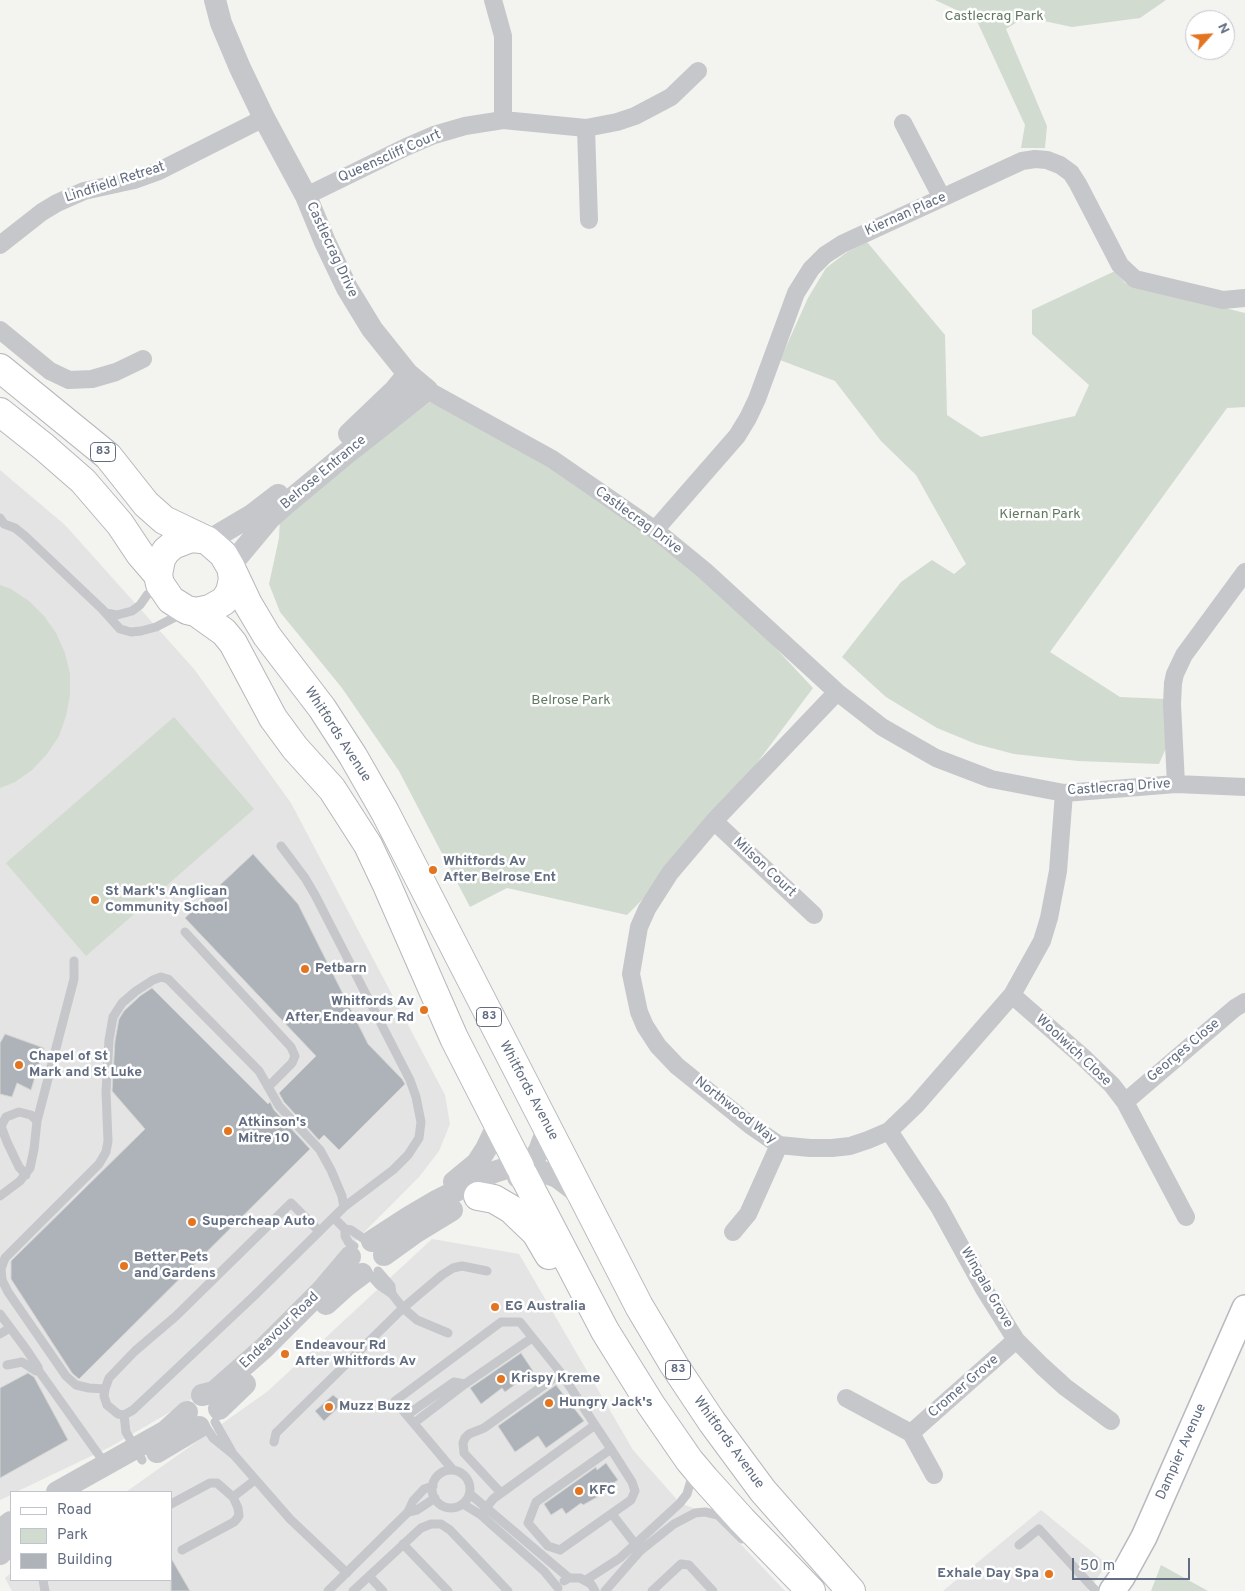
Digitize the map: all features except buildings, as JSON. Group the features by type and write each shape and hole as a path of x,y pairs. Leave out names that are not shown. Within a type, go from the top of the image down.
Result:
{"main road":[{"name":"Whitfords Avenue","path":"0,368 108,456 141,498 164,520 204,540 223,554 267,636 322,708 360,769 417,873 484,1008 639,1306 706,1414 762,1491 850,1589"},
{"name":"83","path":"0,412 83,481 120,524 171,600 224,632 233,643 273,718 295,748 332,789 368,845 454,1038 524,1170 602,1324 646,1398 689,1460 802,1590"},
{"path":"159,580 161,560 166,551 174,545 191,538 204,540"},
{"path":"192,611 210,610 224,601 230,592 231,569"},
{"path":"478,1196 494,1199 511,1210 536,1233 583,1313 602,1324"},
{"name":"Dampier Avenue","path":"1112,1591 1144,1537 1245,1308"},
{"name":"Dampier Avenue","path":"1132,1591 1245,1342"}],"street":[{"name":"Castlecrag Drive","path":"215,0 221,23 240,68 264,118 306,196 347,288 372,329 408,374 427,390 552,459 655,530 705,571 837,692 882,727 936,758 991,778 1064,793 1176,784 1245,788"},
{"path":"493,0 503,36 503,120"},
{"name":"Queenscliff Court","path":"306,196 406,147 434,135 465,126 503,120 586,128 617,122 653,107 671,97 698,71"},
{"name":"Lindfield Retreat","path":"0,245 42,212 57,203 84,191 134,180 159,171 264,118"},
{"path":"903,123 942,198"},
{"path":"586,128 589,220"},
{"name":"Kiernan Place","path":"655,530 737,436 748,418 761,390 796,293 811,269 825,255 842,244 1022,161 1047,160 1060,165 1071,173 1120,265 1135,279 1223,300 1245,298"},
{"path":"0,330 50,371 69,380 92,379 116,372 143,359"},
{"name":"Belrose Entrance","path":"204,540 252,514 290,485 373,412 408,374"},
{"name":"Belrose Entrance","path":"231,569 276,513 347,453 427,390"},
{"path":"1176,784 1172,704 1175,674 1184,655 1245,572"},
{"name":"Northwood Way","path":"837,692 714,821 670,873 646,909 639,927 631,974 634,995 645,1026 658,1046 677,1066 778,1145 810,1148 841,1147 868,1140 889,1131 916,1106 1012,995 1042,941 1049,918 1058,871 1064,793"},
{"name":"Milson Court","path":"714,821 814,915"},
{"name":"Woolwich Close","path":"1012,995 1084,1057 1112,1085 1125,1102 1186,1217"},
{"name":"Georges Close","path":"1125,1102 1235,1008 1245,1002"},
{"path":"391,1229 394,1220 458,1179 476,1163 486,1149 498,1124"},
{"path":"524,1170 539,1151 548,1129"},
{"name":"Wingala Grove","path":"889,1131 939,1207 984,1289 1016,1340 1065,1387 1111,1421"},
{"path":"733,1232 748,1214 778,1145"},
{"name":"Endeavour Road","path":"205,1419 191,1400 214,1392 264,1348 322,1290 365,1254 391,1229 409,1217 494,1172 510,1167 538,1170 557,1177 573,1188 588,1206"},
{"name":"Endeavour Road","path":"59,1491 106,1466 139,1454 205,1419 346,1286 365,1254 478,1196 524,1170"},
{"name":"Cromer Grove","path":"911,1433 1016,1340"},
{"path":"846,1398 911,1433 934,1475"},
{"name":"Endeavour Road","path":"88,1491 139,1454"},
{"path":"0,1554 10,1543"}],"lane":[{"path":"1,523 15,528 25,536 106,613 120,629 131,632 156,627 192,611"},
{"path":"106,613 117,615 132,611 140,605 159,580"},
{"path":"281,846 315,895 410,1080 421,1122 419,1138 408,1155 392,1170 344,1207 255,1295 133,1410 124,1415 118,1414 107,1405 104,1396 109,1378 135,1351 176,1316 291,1203 319,1231"},
{"path":"185,932 291,1047 294,1056 292,1063 268,1087"},
{"path":"0,1196 26,1175 30,1168 37,1121 74,979 74,961"},
{"path":"105,1389 76,1385 66,1376 8,1292 2,1280 1,1269 5,1258 99,1164 106,1152 108,1140 106,1057 113,1018 122,1003 136,991 161,977 168,979 260,1072 279,1106 320,1150 342,1196 344,1207"},
{"path":"26,1175 19,1167 1,1126 6,1117 20,1112 31,1115 37,1121"},
{"path":"334,1218 391,1286 392,1294 403,1308 417,1320 448,1332"},
{"path":"274,1442 276,1433 403,1308 442,1275 453,1268 462,1266 487,1271"},
{"path":"0,1314 106,1466"},
{"path":"450,1470 445,1461 395,1401 501,1322 520,1322 561,1373 611,1449 632,1482 635,1491 631,1500 560,1550 548,1546 528,1523 536,1502 611,1449"},
{"path":"0,1334 10,1328"},
{"path":"414,1423 465,1384 532,1338"},
{"path":"7,1365 22,1362 39,1372"},
{"path":"501,1493 464,1452 463,1443 465,1438 469,1434 484,1428 561,1373"},
{"path":"407,1415 454,1382 465,1384"},
{"path":"124,1415 126,1432 139,1454"},
{"path":"205,1419 290,1519 347,1573"},
{"path":"483,1511 501,1493 595,1425"},
{"path":"605,1591 638,1548 687,1494 691,1480 689,1460"},
{"path":"470,1494 463,1504 458,1507 448,1507 438,1502 435,1498 433,1486 437,1476 450,1470 463,1474 469,1483 470,1494 483,1511 544,1572 557,1589 569,1578"},
{"path":"233,1498 255,1480"},
{"path":"172,1503 210,1484 217,1483 233,1498 238,1508 238,1516 234,1522 182,1550"},
{"path":"328,1591 408,1512 413,1501 424,1489 433,1486"},
{"path":"408,1512 417,1510 435,1498"},
{"path":"463,1504 483,1511 569,1578 586,1580 595,1591"},
{"path":"586,1580 694,1513 705,1512 718,1515 747,1544"},
{"path":"612,1514 638,1548"},
{"path":"352,1591 421,1528 431,1524 441,1524 450,1530 508,1591"},
{"path":"1019,1546 1039,1529 1096,1591"},
{"path":"404,1544 448,1591"},
{"path":"652,1591 681,1564 689,1566 713,1591"},
{"path":"369,1576 383,1591"}],"shaded area":[{"path":"0,470 65,525 194,669 291,803 445,1095 450,1124 439,1151 419,1177 206,1391 110,1447 18,1491 10,1491 10,1495 0,1500"},
{"path":"432,1239 519,1254 633,1450 680,1503 714,1516 785,1591 12,1591 5,1578 10,1574 10,1581 172,1581 172,1491 127,1491 268,1391"},
{"path":"1041,1510 1107,1564 1088,1591 943,1591"}],"green space":[{"name":"Castlecrag Park","path":"935,0 1166,0 1140,18 1072,27 1025,17 1006,29 1047,126 1045,148 1021,148 1025,125 976,19"},
{"name":"Kiernan Park","path":"867,242 945,335 947,415 981,437 1075,416 1089,385 1032,334 1032,310 1115,271 1125,283 1245,313 1245,407 1227,408 1050,652 1120,697 1166,699 1166,748 1159,764 1078,761 1014,754 976,744 937,728 886,697 842,657 901,582 932,560 954,574 966,564 916,475 881,441 835,381 780,360 808,298 826,268 847,252"},
{"name":"Belrose Park","path":"430,402 545,455 660,524 813,688 707,830 669,873 627,915 507,888 470,907 399,771 342,688 280,612 269,584 279,538 280,516"},
{"path":"0,585 11,589 29,601 44,616 56,633 65,653 70,674 70,695 66,716 59,736 47,754 32,770 15,782 0,788"},
{"path":"174,717 254,809 86,956 6,863"},
{"path":"1161,1565 1208,1591 1151,1591"}],"place":[{"name":"Whitfords Av After Belrose Ent","path":"433,870"},
{"name":"St Mark's Anglican Community School","path":"95,900"},
{"name":"Petbarn","path":"305,969"},
{"name":"Whitfords Av After Endeavour Rd","path":"424,1010"},
{"name":"Chapel of St Mark and St Luke","path":"19,1065"},
{"name":"Atkinson's Mitre 10","path":"228,1131"},
{"name":"Supercheap Auto","path":"192,1222"},
{"name":"Better Pets and Gardens","path":"124,1266"},
{"name":"EG Australia","path":"495,1307"},
{"name":"Endeavour Rd After Whitfords Av","path":"285,1354"},
{"name":"Krispy Kreme","path":"501,1379"},
{"name":"Hungry Jack's","path":"549,1403"},
{"name":"Muzz Buzz","path":"329,1407"},
{"name":"KFC","path":"579,1491"},
{"name":"Exhale Day Spa","path":"1049,1574"}]}
